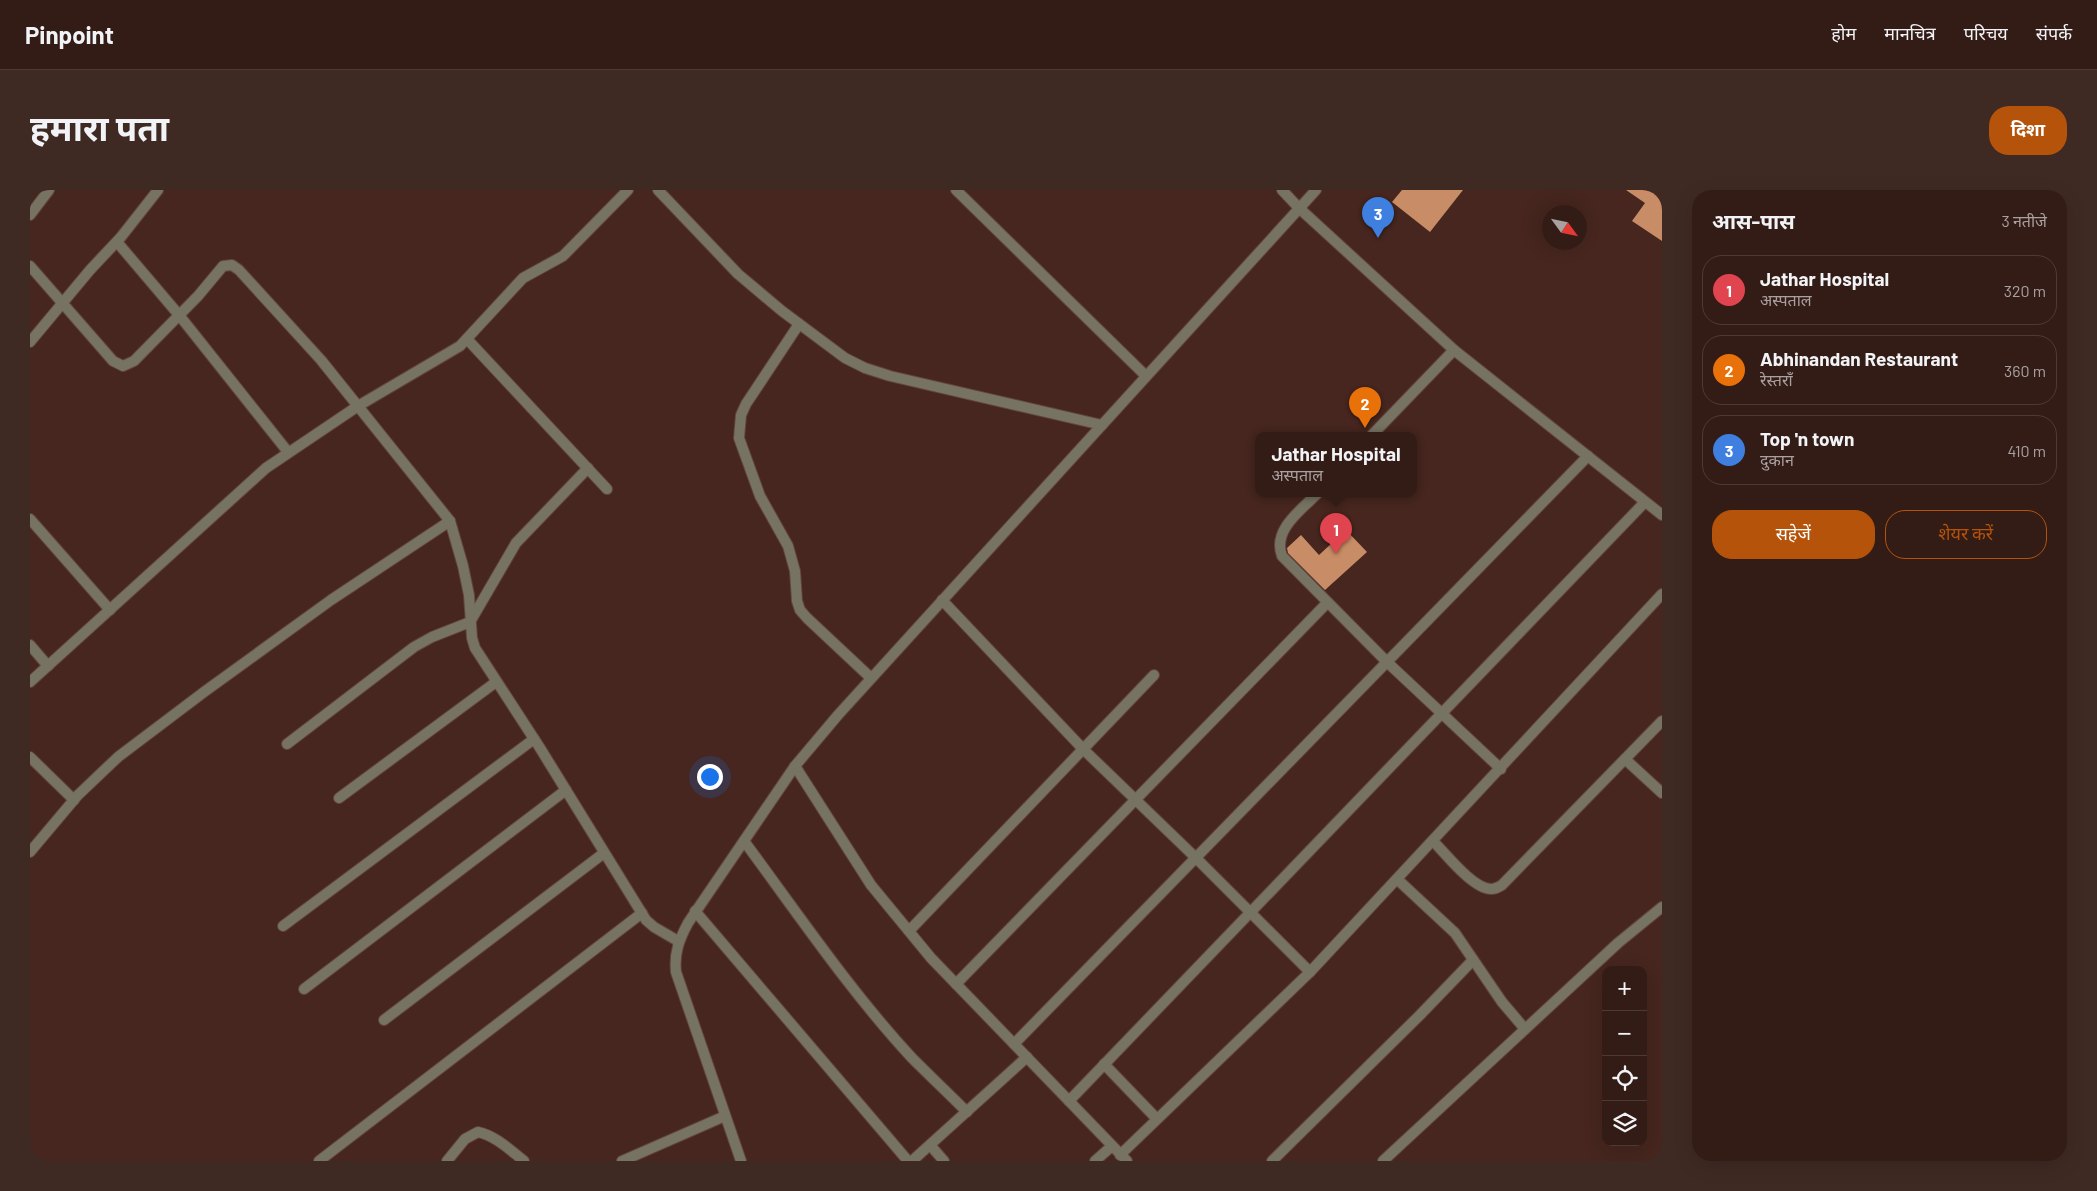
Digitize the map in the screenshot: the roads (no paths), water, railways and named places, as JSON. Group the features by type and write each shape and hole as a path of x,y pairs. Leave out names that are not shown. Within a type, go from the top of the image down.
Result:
{"street":[{"path":"30,214 50,190"},
{"path":"30,342 117,242 158,190"},
{"path":"30,682 266,468 358,406 452,350 467,339 523,278 563,256 628,190"},
{"path":"658,190 738,274 799,324 845,358 865,368 890,376 1102,425"},
{"path":"956,190 1146,376"},
{"path":"1282,190 1299,208 1454,350 1662,514"},
{"path":"741,1161 676,972 675,959 678,941 795,766 838,715 1316,190"},
{"path":"117,242 288,452"},
{"path":"30,266 113,361 123,366 134,361 198,296 223,266 232,265 239,270 321,360 450,521 469,595 470,622 475,648 642,913 654,927 678,941"},
{"path":"799,324 746,404 741,415 739,438 760,496 792,557 797,601 800,610 871,678"},
{"path":"467,339 607,489"},
{"path":"1375,432 1454,350"},
{"path":"1014,1044 1588,456"},
{"path":"287,744 414,646 470,622 516,543 588,468"},
{"path":"1314,497 1286,526 1280,537 1279,543 1282,556 1387,662 1501,769"},
{"path":"1069,1101 1645,502"},
{"path":"30,519 110,610"},
{"path":"30,852 74,800 118,757 331,600 450,521"},
{"path":"795,766 866,878 908,931 931,958 1124,1158 1157,1119 1310,972 1662,594"},
{"path":"942,600 1083,750 1196,858 1310,972"},
{"path":"956,984 1327,603"},
{"path":"30,645 48,666"},
{"path":"908,931 1154,675"},
{"path":"339,798 496,682"},
{"path":"1433,841 1472,880 1482,887 1493,889 1502,885 1513,876 1662,722"},
{"path":"283,926 534,739"},
{"path":"30,757 74,800"},
{"path":"1625,760 1662,794"},
{"path":"304,989 566,790"},
{"path":"744,841 822,946 892,1035 967,1112"},
{"path":"384,1020 604,853"},
{"path":"1397,879 1455,933 1502,1002 1525,1029"},
{"path":"1383,1161 1618,943 1662,907"},
{"path":"696,912 908,1161"},
{"path":"319,1161 642,913"},
{"path":"1272,1161 1473,960"},
{"path":"912,1161 1027,1057"},
{"path":"1104,1064 1157,1119"},
{"path":"622,1161 725,1116"},
{"path":"447,1161 465,1138 478,1132 498,1141 524,1161"},
{"path":"930,1145 944,1161"},
{"path":"1095,1161 1112,1146"}],"place":[{"name":"Top 'n town","path":"1378,238"},
{"name":"Abhinandan Restaurant","path":"1365,428"},
{"name":"Jathar Hospital","path":"1336,554"}]}
